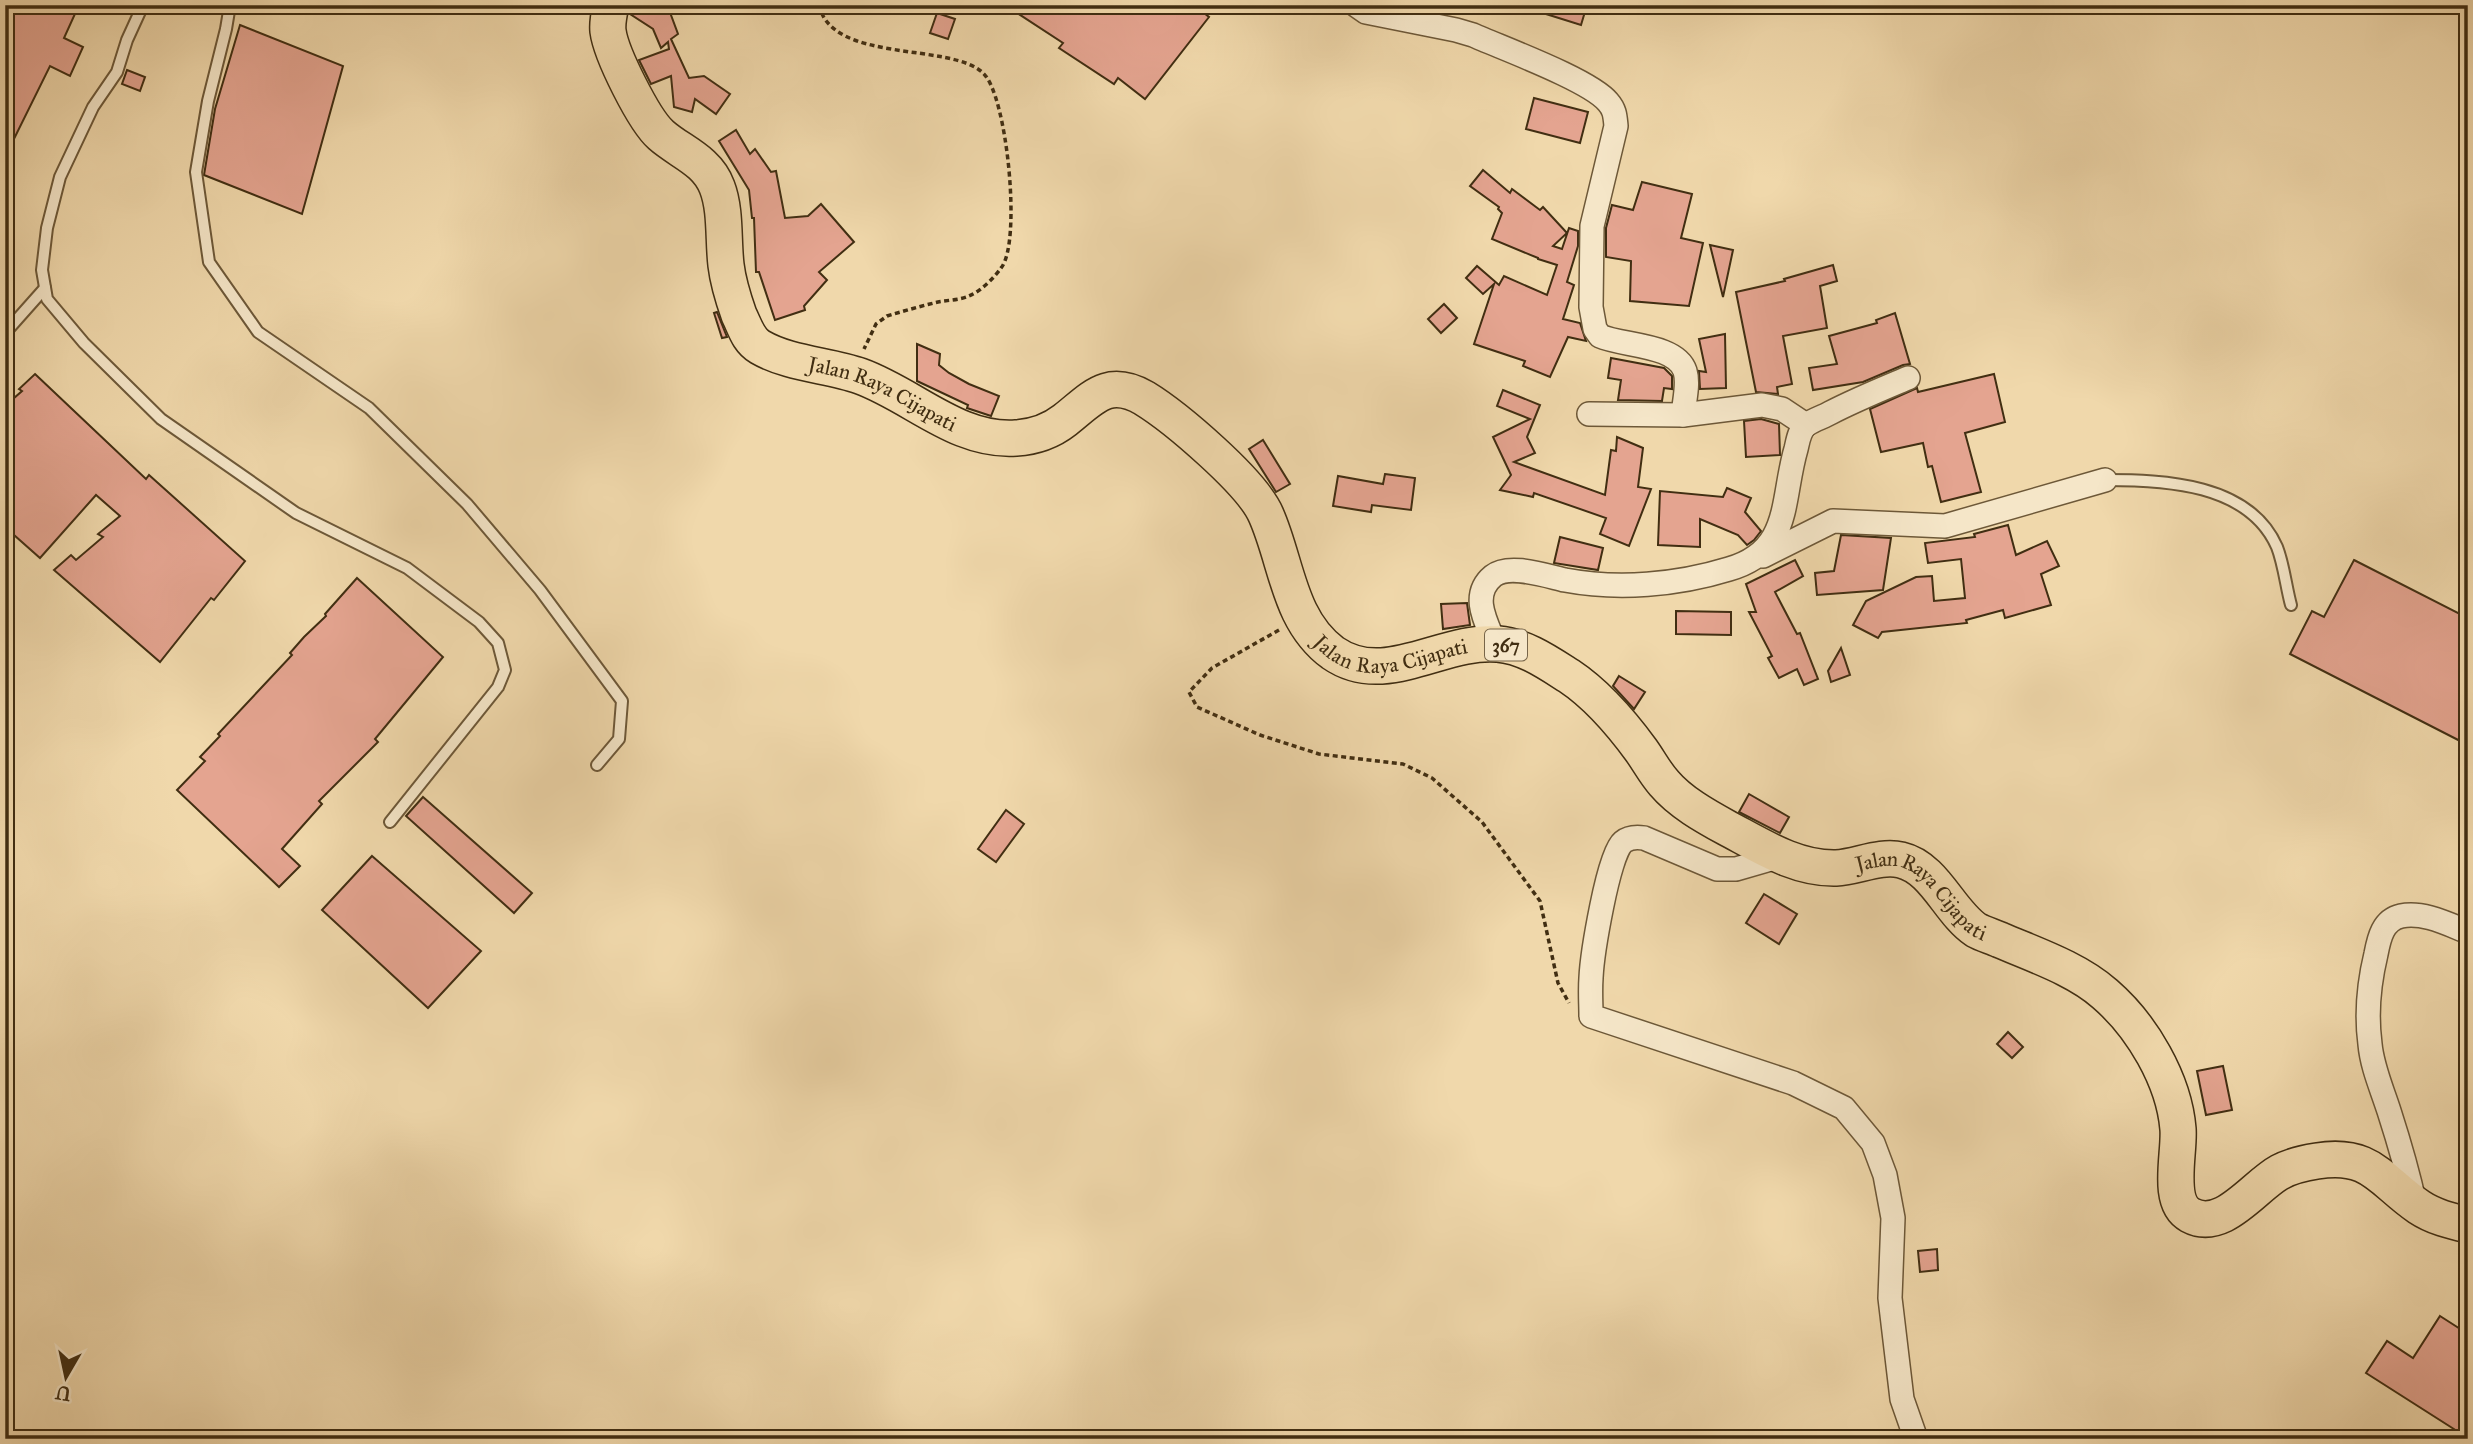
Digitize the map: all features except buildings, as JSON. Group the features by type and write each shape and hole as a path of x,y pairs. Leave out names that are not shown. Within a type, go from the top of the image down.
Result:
{"main road":[{"name":"Jalan Raya Cijapati","path":"611,5 608,36 645,118 668,141 702,163 714,179 719,192 726,265 732,296 749,337 761,348 856,374 879,383 963,429 987,436 1013,439 1051,430 1089,397 1101,391 1128,390 1141,396 1177,422 1254,495 1265,513 1301,617 1323,645 1349,663 1365,666 1389,665 1472,646 1495,644 1536,656 1577,681 1625,729 1662,781 1682,801 1723,826 1799,864 1819,868 1853,867 1888,859 1902,860 1916,866 1974,929 2071,972 2104,993 2131,1022 2163,1074 2176,1115 2179,1147 2176,1192 2182,1209 2187,1214 2199,1218 2222,1215 2281,1171 2299,1164 2327,1159 2362,1164 2379,1173 2415,1205 2429,1213 2468,1225"}],"street":[{"path":"1356,5 1373,13 1441,26 1473,36 1587,85 1607,100 1615,111 1616,127 1592,226 1592,318 1600,336 1663,351 1682,365 1686,380 1683,415"},
{"path":"1757,558 1776,536 1784,515 1792,463 1806,425 1908,378"},
{"path":"1589,414 1683,415 1770,405 1782,409 1806,425"},
{"path":"1495,644 1480,608 1482,588 1495,575 1509,571 1530,572 1569,580 1634,585 1686,580 1731,569 1778,550 1798,537 1833,521 1945,526 2105,480"},
{"path":"1781,856 1728,871 1717,869 1644,838 1635,837 1624,841 1617,849 1608,877 1592,970 1591,1017 1793,1083 1844,1108 1873,1143 1885,1175 1893,1218 1890,1298 1902,1399 1916,1439"},
{"path":"2415,1205 2370,1045 2371,974 2383,929 2397,917 2428,917 2468,932"}],"lane":[{"path":"143,5 127,40 117,72 93,107 60,177 47,228 42,270 47,299 84,343 161,419 296,513 407,568 479,622 498,643 505,670 498,687 390,822"},
{"path":"230,5 208,100 196,172 209,262 258,332 369,408 467,504 540,590 622,701 620,738 597,765"},
{"path":"5,333 45,288"},
{"path":"2105,480 2145,480 2212,491 2254,514 2276,547 2291,606"}],"path":[{"path":"819,5 821,13 835,31 882,48 965,63 983,72 992,85 1002,122 1009,180 1012,230 1009,253 1003,267 968,296 887,316 876,324 868,337 856,374"},
{"path":"1301,617 1212,668 1189,692 1197,707 1260,735 1319,754 1403,764 1432,778 1482,822 1540,901 1558,983 1569,1002 1580,1013 1591,1017"}]}
